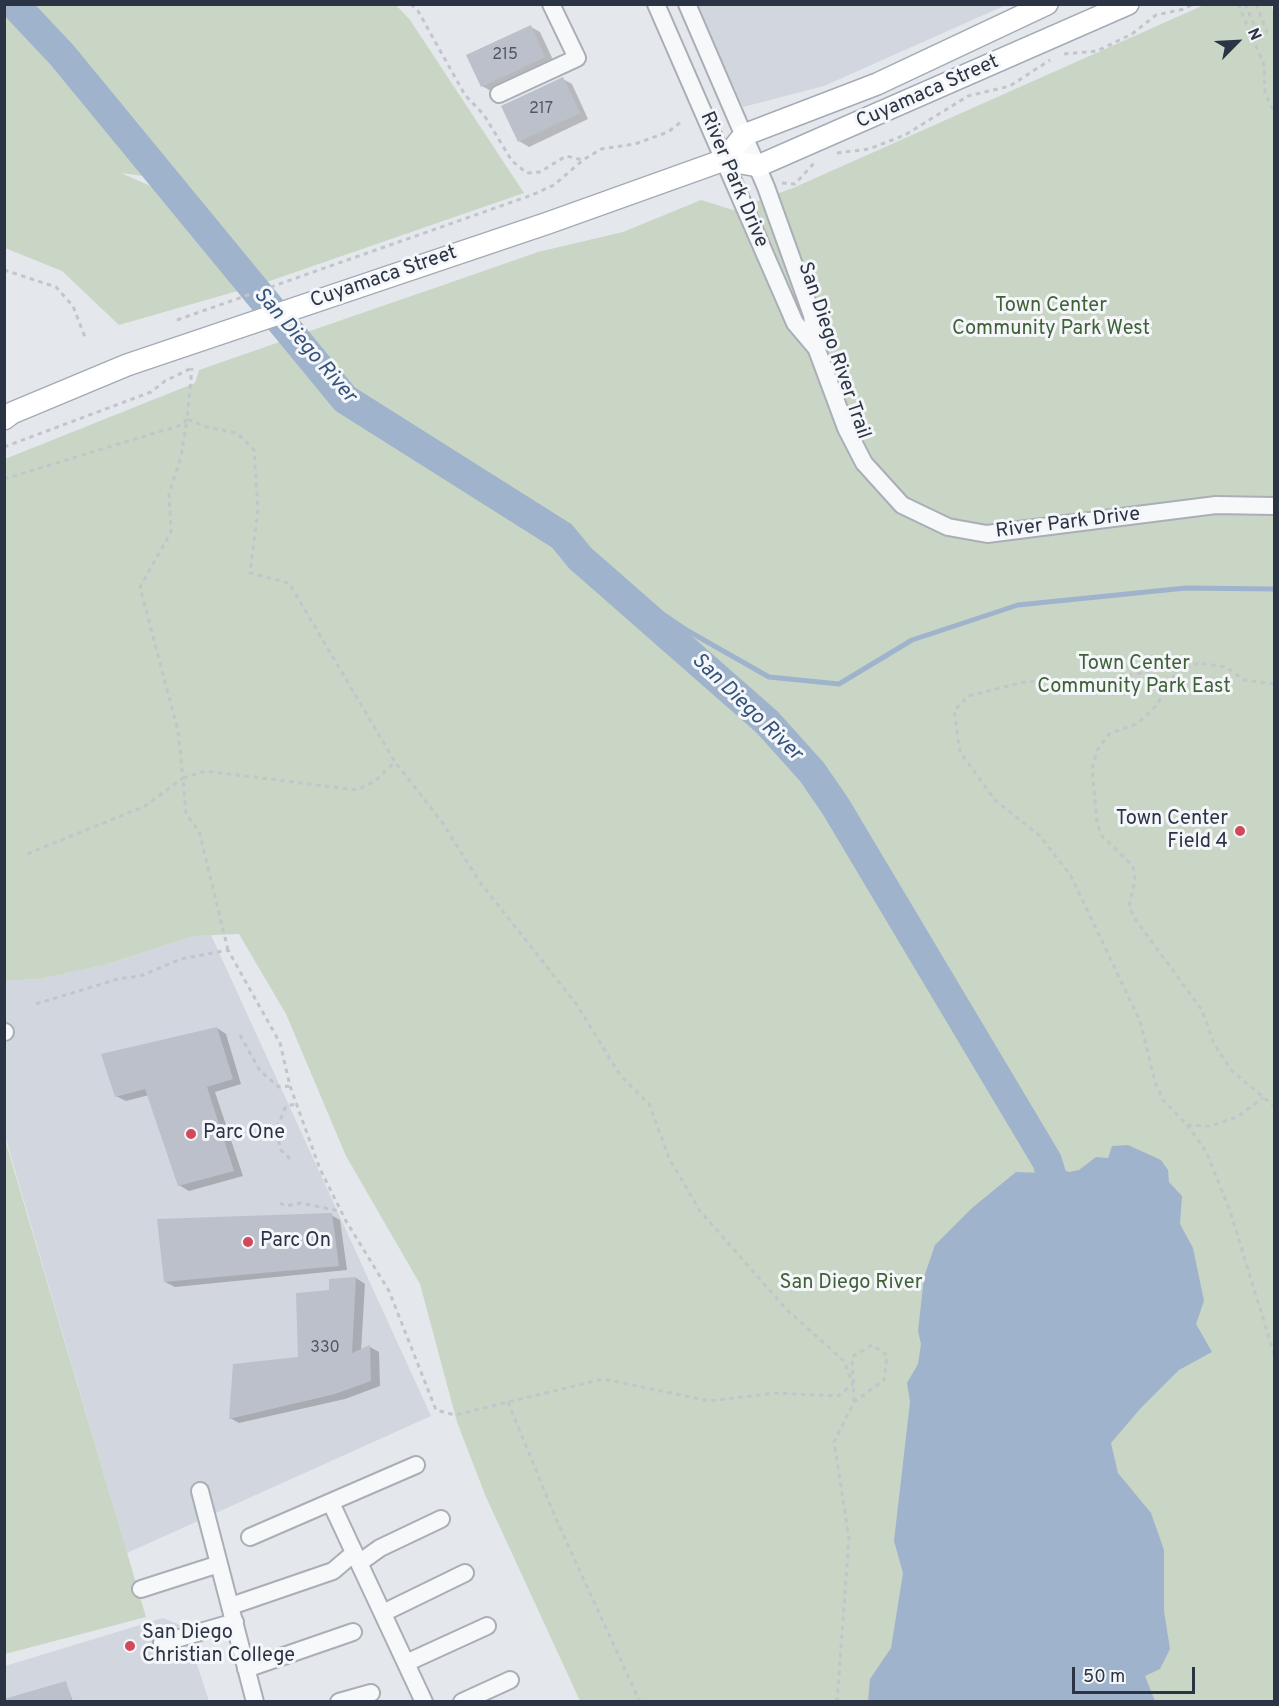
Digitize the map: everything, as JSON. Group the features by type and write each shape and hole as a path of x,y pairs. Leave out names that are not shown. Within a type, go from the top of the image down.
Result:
{"main road":[{"name":"Cuyamaca Street","path":"7,414 127,365 548,223 724,159 744,135 877,84 1047,4"},
{"name":"Cuyamaca Street","path":"758,166 1128,4"},
{"path":"724,159 758,166"}],"street":[{"path":"499,94 577,58 551,4"},
{"name":"River Park Drive","path":"656,4 795,323 817,350"},
{"name":"River Park Drive","path":"687,4 758,166 812,315 817,350 846,428 864,463 902,505 948,527 996,534 1216,505 1275,506"},
{"path":"250,1538 416,1465"},
{"path":"200,1491 255,1701"},
{"path":"331,1503 424,1701"},
{"path":"162,1643 333,1571 441,1519"},
{"path":"141,1589 219,1564"},
{"path":"382,1613 465,1573"},
{"path":"406,1663 487,1626"},
{"path":"246,1669 353,1632"},
{"path":"462,1701 510,1680"},
{"path":"339,1701 371,1693"}],"path":[{"path":"411,4 418,11 465,95 484,115 512,161 526,173 540,172 566,156 583,160"},
{"path":"1059,56 1097,51 1132,34 1156,15 1184,9 1193,4"},
{"path":"1238,4 1264,65 1265,93 1275,112"},
{"path":"1245,4 1260,38 1267,32 1256,4"},
{"path":"835,154 869,149 905,135 968,96 1010,86 1052,58"},
{"path":"177,320 532,195 554,185 583,160 601,149 635,144 668,132 681,122"},
{"path":"772,182 795,184 816,161 826,157"},
{"path":"4,270 56,287 73,306 86,340"},
{"path":"4,447 151,392 165,381 192,368 181,457 169,494 171,532 140,587 178,731 186,814 199,831 228,950 280,1043 290,1086 320,1169 341,1211 389,1291 436,1410 455,1415 603,1379 710,1401 775,1393 838,1396 853,1384"},
{"path":"4,479 181,425 187,418"},
{"path":"187,418 207,427 237,433 254,450 258,509 250,573 289,583 395,762 442,822 478,880 578,1005 620,1075 649,1104 669,1158 700,1211 786,1309 844,1361 853,1384"},
{"path":"1275,684 1244,680 1226,667 1199,663 1177,671 1154,670 1093,683 1068,680 1024,682 968,696 954,711 960,752 995,800 1040,836 1071,876 1140,1021 1155,1082 1163,1100 1187,1125 1206,1151 1226,1201 1275,1354"},
{"path":"1177,671 1156,706 1138,723 1109,734 1098,750 1092,768 1097,822 1101,836 1133,866 1135,880 1129,906 1135,920 1202,1010 1214,1044 1232,1071 1275,1106"},
{"path":"27,854 145,806 183,778 205,771 357,790 375,781 395,762"},
{"path":"36,1004 118,979 140,976 181,959 228,950"},
{"path":"240,1035 260,1071 279,1087 290,1086"},
{"path":"1187,1125 1210,1126 1237,1117 1263,1098"},
{"path":"290,1159 281,1150 276,1130 286,1106 297,1104"},
{"path":"280,1203 286,1206 301,1203 341,1211"},
{"path":"837,1701 849,1538 834,1442 854,1402 884,1380 887,1355 872,1345 852,1357 854,1402"},
{"path":"508,1402 556,1518 640,1701"}],"shaded area":[{"path":"696,5 1006,5 824,86 743,107"},
{"path":"211,935 431,1416 127,1553 5,1136 4,981 40,979 104,965 194,936"},
{"name":"San Diego Christian College","path":"163,1618 185,1627 209,1701 5,1702 5,1666"}],"green space":[{"path":"32,5 396,5 410,20 524,193 261,284"},
{"name":"San Diego River","path":"1204,5 1271,5 1274,13 1274,1701 580,1701 486,1497 457,1422 420,1284 346,1156 286,1014 239,934 194,936 104,965 40,979 5,981 5,459 195,383 199,370 291,338 293,340 305,335 304,333 538,252 623,232 701,200 733,210 793,188"},
{"path":"4,6 40,44 150,177 121,173 155,188 241,290 119,325 62,271 5,248"},
{"path":"4,1136 146,1617 5,1654 4,1654"}],"water":[{"path":"1128,1145 1161,1160 1168,1170 1169,1182 1182,1196 1180,1224 1193,1248 1204,1301 1196,1324 1212,1352 1179,1370 1140,1409 1111,1443 1118,1473 1151,1513 1164,1550 1164,1611 1170,1649 1160,1669 1145,1676 1155,1701 868,1701 870,1679 891,1648 903,1573 894,1541 910,1402 907,1383 918,1364 921,1344 918,1331 924,1277 935,1245 972,1208 1016,1172 1045,1173 1058,1167 1069,1172 1079,1170 1096,1157 1108,1158 1112,1146"}],"building":[{"path":"531,25 545,57 481,87 466,55"},
{"path":"563,77 580,113 518,142 501,106"},
{"name":"Parc One","path":"217,1027 233,1079 207,1087 234,1171 178,1186 145,1089 115,1097 101,1054"},
{"name":"Parc On","path":"332,1213 339,1266 164,1282 157,1219"},
{"path":"356,1277 352,1353 370,1345 371,1381 335,1394 229,1419 233,1364 298,1357 296,1293 329,1290 329,1279"},
{"path":"66,1681 72,1702 4,1702 4,1699"}],"waterway":[{"name":"San Diego River","path":"14,4 62,55 345,399 562,536 580,558 767,722 812,772 836,807 1047,1161 1062,1211"},
{"path":"580,558 688,631 769,677 839,684 912,640 1018,605 1186,588 1274,589"}],"place":[{"name":"Town Center Field 4","path":"1240,831"},
{"name":"Parc One","path":"191,1134"},
{"name":"Parc On","path":"248,1242"},
{"name":"San Diego Christian College","path":"130,1646"}],"park label":[{"name":"Town Center Community Park West","path":"1051,318"},
{"name":"Town Center Community Park East","path":"1134,676"}]}
